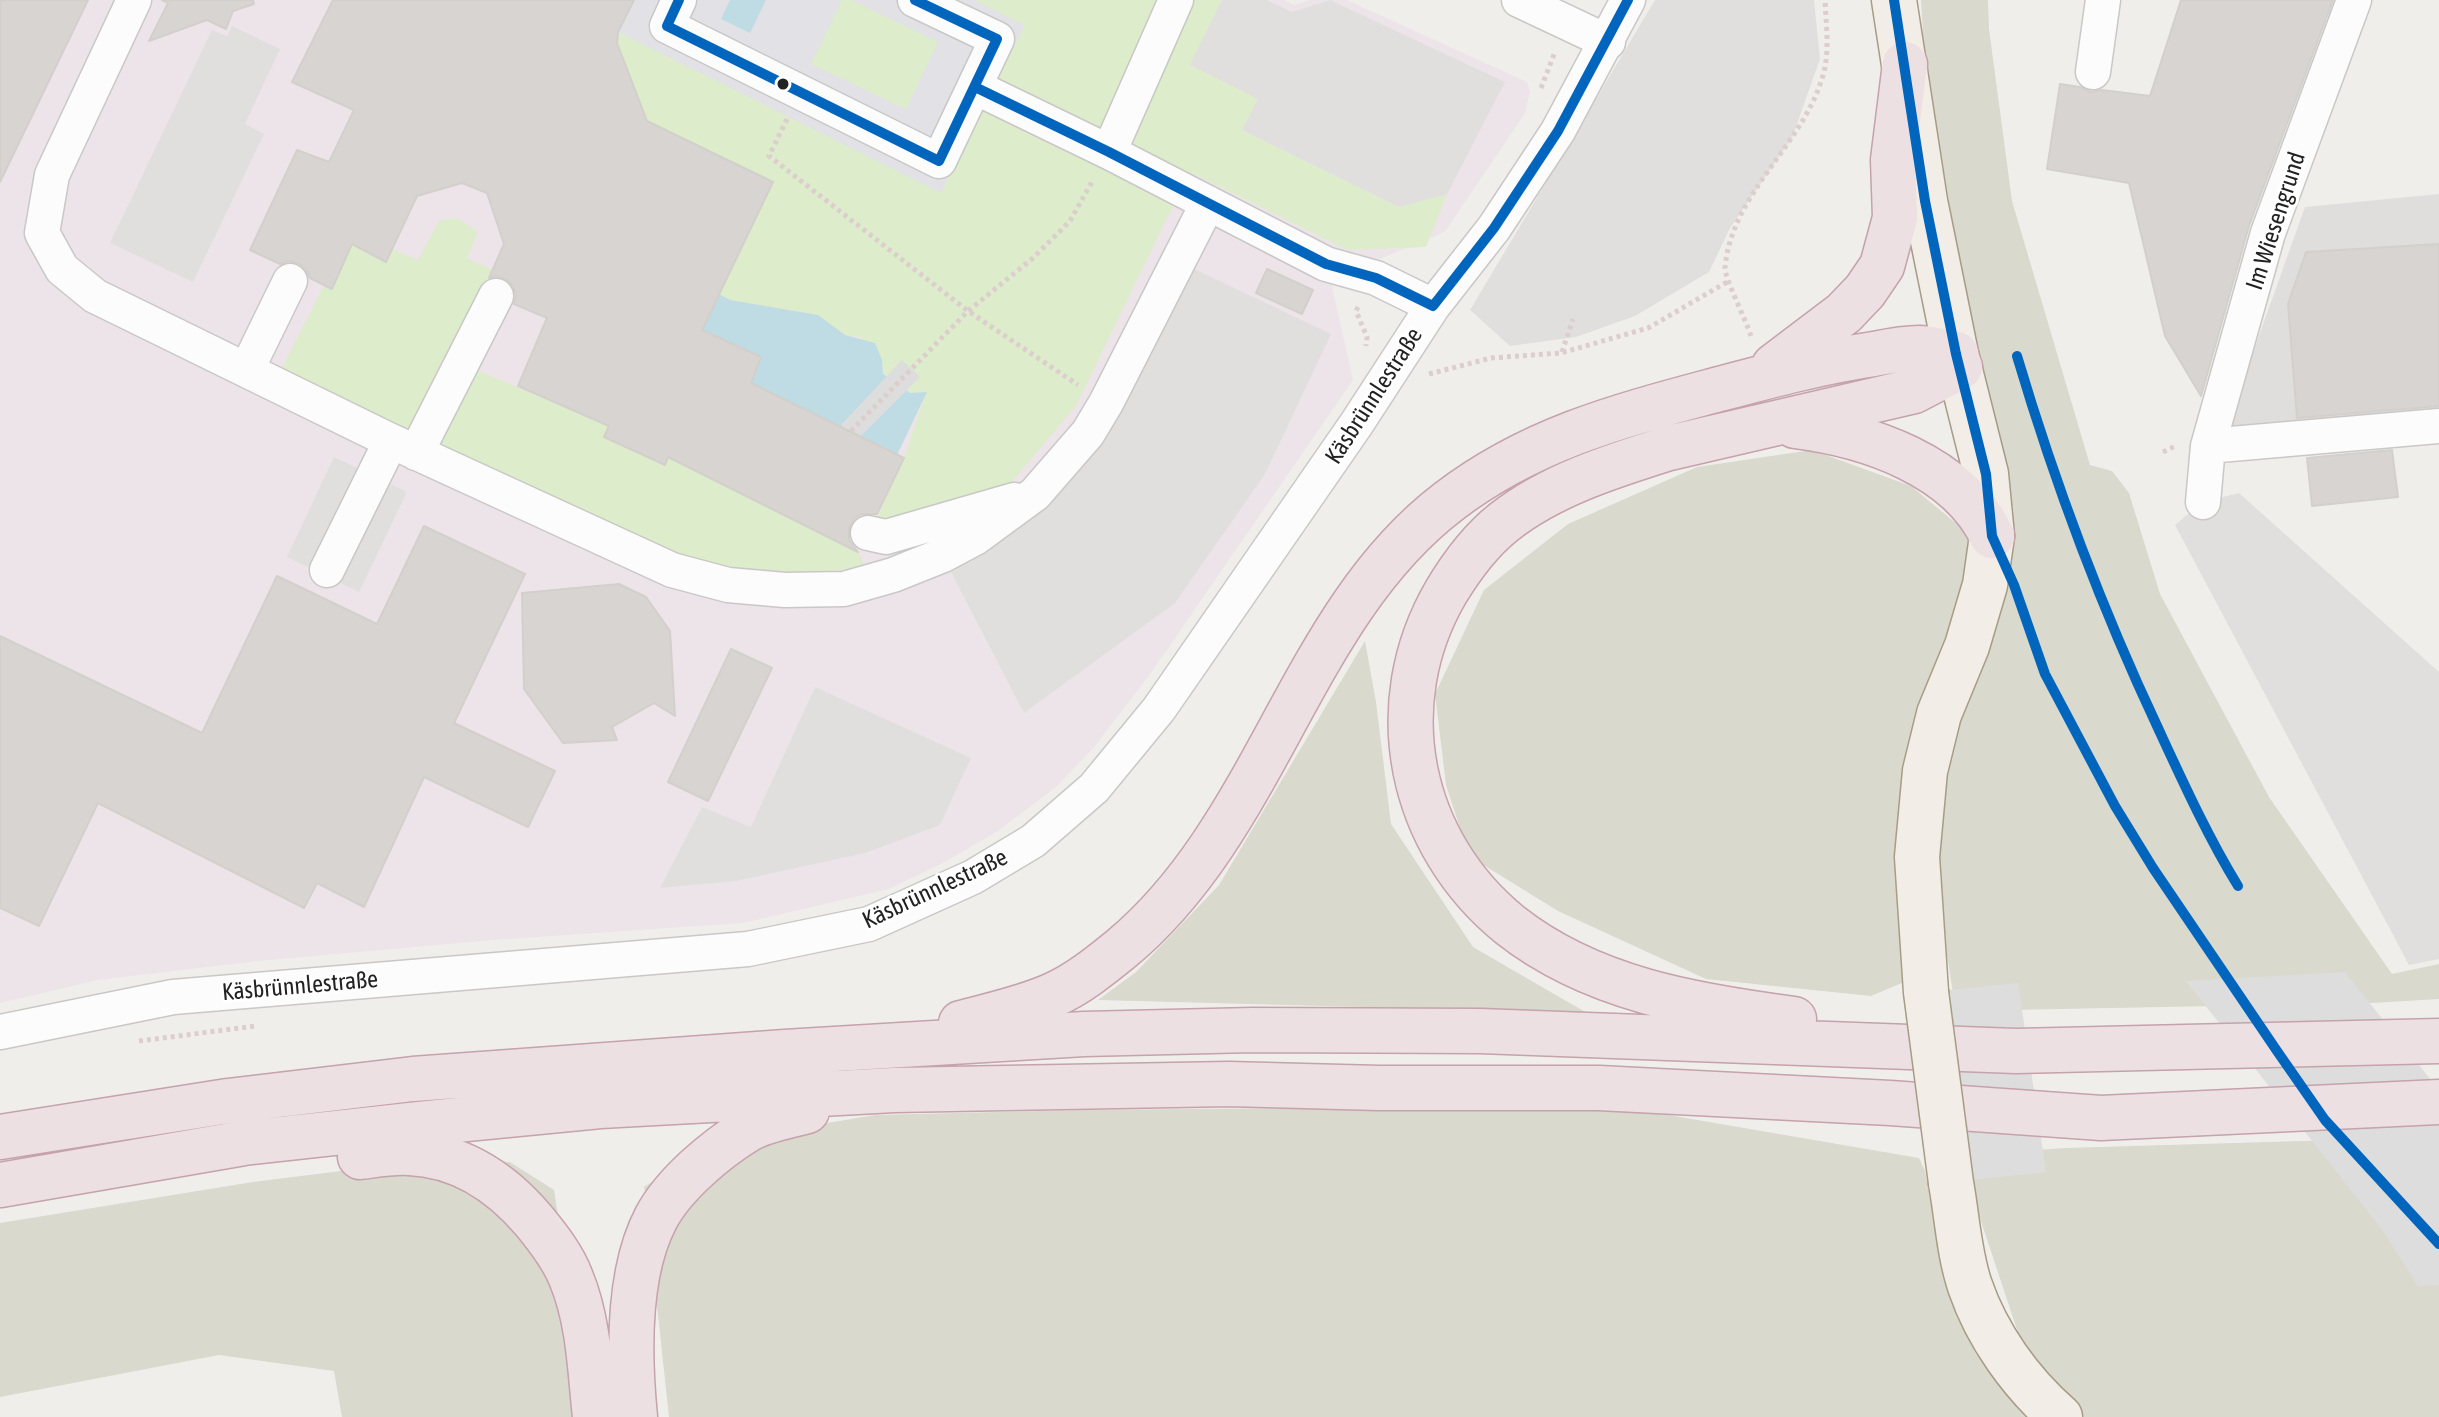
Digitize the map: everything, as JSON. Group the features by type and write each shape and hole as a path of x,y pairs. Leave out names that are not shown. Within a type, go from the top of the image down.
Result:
{"highway":[{"path":"785,1052 946,1027 1053,995 1083,978 1141,932 1165,909 1201,865 1249,789 1343,622 1392,556 1447,503 1516,457 1755,363 1844,313 1865,291 1882,266 1895,218 1893,160 1905,64"},
{"path":"1755,363 1853,357 1920,347 1958,360"},
{"path":"1958,360 1914,391 1669,448 1630,460 1559,488 1502,524 1474,552 1438,607 1424,639 1413,682 1410,717 1413,756 1422,798 1436,835 1458,871 1512,926 1544,948 1619,984 1693,1003 1769,1016 1896,1030 1971,1031 2016,1051"},
{"path":"1781,424 1832,431 1902,455 1925,467 1973,506 1992,536"},
{"path":"0,1137 228,1101 413,1079 1084,1034 1253,1030 1480,1031 2016,1051 2439,1041"},
{"path":"5,1184 244,1143 417,1124 600,1106 894,1090 1229,1084 1599,1088 2101,1118 2439,1102"},
{"path":"635,1417 633,1318 642,1251 656,1218 677,1188 750,1128 804,1111 894,1090"},
{"path":"5,1184 409,1153 464,1164 493,1180 524,1208 550,1239 571,1277 587,1340 595,1417"}],"main road":[{"path":"1894,0 1925,201 1958,360 1986,474 1992,536 1985,585 1967,646 1939,714 1925,771 1917,857 1926,992 1951,1183 1970,1285 1990,1332 2023,1379 2060,1417"}],"street":[{"path":"134,0 52,175 42,233 62,269 95,296 404,447 672,570 728,585 785,590 844,589 893,575 975,538 1035,494 1088,433 1106,403 1208,203"},
{"path":"679,0 667,26 939,161 997,39 915,0"},
{"path":"1109,152 1176,0"},
{"path":"1519,0 1608,42"},
{"name":"Käsbrünnlestraße","path":"0,1032 173,997 748,949 869,924 973,877 1033,841 1094,788 1159,709 1357,423 1433,306 1518,192 1558,131 1628,0"},
{"path":"2093,72 2103,0"},
{"name":"Im Wiesengrund","path":"2203,502 2208,446 2268,233 2354,0"},
{"path":"975,87 1326,264 1376,278 1433,306"},
{"path":"247,369 290,281"},
{"path":"327,570 496,296"},
{"path":"2208,446 2439,426"},
{"path":"868,533 886,537 1035,494"}],"path":[{"path":"1755,363 1744,313 1727,282 1725,269 1738,219 1767,171 1800,126 1817,91 1825,67 1825,0"},
{"path":"1540,90 1568,22"},
{"path":"788,118 769,156 968,311 1106,403"},
{"path":"851,431 968,311 1033,258 1070,221 1109,152"},
{"path":"1376,278 1356,311 1367,337 1366,351 1392,368"},
{"path":"1429,374 1491,358 1561,353 1648,328 1727,282"},
{"path":"1561,353 1573,319"},
{"path":"132,1041 270,1024"}],"shaded area":[{"path":"0,0 1284,0 1294,5 1309,0 1347,0 1527,82 1530,92 1525,113 1445,232 1380,259 1327,264 1353,380 1151,673 1095,746 1056,787 998,831 945,862 889,889 743,923 493,940 258,961 98,980 0,1003"},
{"path":"634,0 842,0 811,64 906,109 938,42 851,0 975,0 1025,25 941,193 618,32"},
{"path":"1222,0 1267,0 1292,12 1330,0 1505,82 1447,194 1399,207 1242,130 1258,99 1190,65"},
{"path":"1655,0 1814,0 1820,59 1792,138 1730,228 1709,272 1635,316 1576,337 1510,346 1470,310"},
{"path":"1921,0 1988,0 1989,29 2012,201 2090,465 2112,471 2129,493 2160,594 2269,797 2392,974 2439,964 2439,999 1956,1011 1938,900 1936,810 1941,766 1986,635 2013,510 1982,383 1925,70"},
{"path":"232,26 280,49 245,124 264,134 193,282 110,243 212,30 227,36"},
{"path":"2439,194 2439,436 2216,456 2305,207"},
{"path":"1190,267 1331,334 1265,474 1175,603 1024,713 950,570 1062,490 1120,410"},
{"path":"1812,450 1911,486 1969,534 1974,583 1909,980 1871,996 1706,979 1558,911 1469,856 1446,785 1435,694 1484,590 1568,524 1697,467"},
{"path":"334,457 407,492 359,592 287,557"},
{"path":"2239,493 2439,672 2439,959 2409,965 2175,525 2203,502"},
{"path":"1365,641 1391,824 1473,947 1587,1013 1098,1000 1136,972 1219,885"},
{"path":"815,687 971,758 940,825 865,853 736,881 660,888 702,807 751,827"},
{"path":"1610,1105 1919,1158 1925,1171 1944,1275 1975,1353 2038,1417 669,1417 651,1250 651,1222 644,1187 680,1164 756,1135 875,1115"},
{"path":"2439,1137 2439,1417 2084,1417 2024,1351 1974,1200 1969,1155 2065,1148"},
{"path":"445,1158 510,1162 554,1190 589,1417 342,1417 334,1371 219,1355 0,1397 0,1223 253,1182"}],"green space":[{"path":"634,0 1222,0 1190,65 1258,99 1242,130 1399,207 1447,194 1426,247 1348,250 1192,173 1076,406 1009,485 874,525 904,458 926,392 910,393 883,374 882,360 860,337 845,335 818,315 730,300 700,284 647,121 617,43 618,32"},
{"path":"457,218 478,232 467,258 493,270 451,359 609,426 604,437 664,465 668,457 858,552 865,567 783,576 699,566 280,372 324,285 352,244 386,262 392,249 418,260 439,221"}],"water":[{"path":"730,0 766,0 750,33 721,19"},
{"path":"700,284 730,300 818,315 845,335 875,343 882,360 883,374 910,393 927,392 897,455 629,326"}],"pier":[{"path":"902,360 920,377 861,436 840,426"},
{"path":"2345,972 2439,1090 2439,1285 2418,1286 2383,1231 2186,981"},
{"path":"2018,983 2046,1172 1935,1184 1909,994"}],"building":[{"path":"0,0 88,0 0,182"},
{"path":"162,0 253,0 254,4 233,11 226,29 207,20 149,41 168,3"},
{"path":"333,0 634,0 618,32 617,43 647,121 773,182 702,330 761,357 751,383 904,458 877,514 861,514 849,528 849,540 858,552 668,457 665,465 604,437 609,426 518,386 547,318 514,304 516,296 513,286 506,279 496,276 489,278 504,244 487,193 462,183 417,196 386,262 352,244 332,289 310,278 306,269 298,263 288,261 280,264 250,250 297,150 329,162 354,110 292,82"},
{"path":"2181,0 2333,0 2249,226 2201,396 2165,336 2129,183 2047,169 2060,84 2091,92 2102,90 2150,96"},
{"path":"2439,244 2439,406 2297,418 2288,304 2306,252"},
{"path":"1267,269 1313,290 1302,314 1256,293"},
{"path":"2392,450 2398,497 2312,506 2307,458"},
{"path":"424,526 525,574 454,723 555,771 528,827 424,777 364,907 317,883 304,908 98,803 39,926 0,908 0,636 202,733 277,576 377,624"},
{"path":"619,584 646,597 670,631 675,716 654,703 612,727 617,740 563,743 524,689 522,593"},
{"path":"731,649 772,668 708,801 668,782"}],"transit line":[{"path":"679,0 667,26 939,161 997,39 915,0"},
{"path":"975,87 1326,264 1376,278 1433,306 1494,228 1558,131 1628,0"},
{"path":"1894,0 1925,201 1956,354 1986,474 1992,536 2014,585 2045,674 2115,806 2153,868 2277,1051 2325,1120 2439,1244"},
{"path":"2017,356 2063,498 2117,637 2186,788 2238,886"}]}
